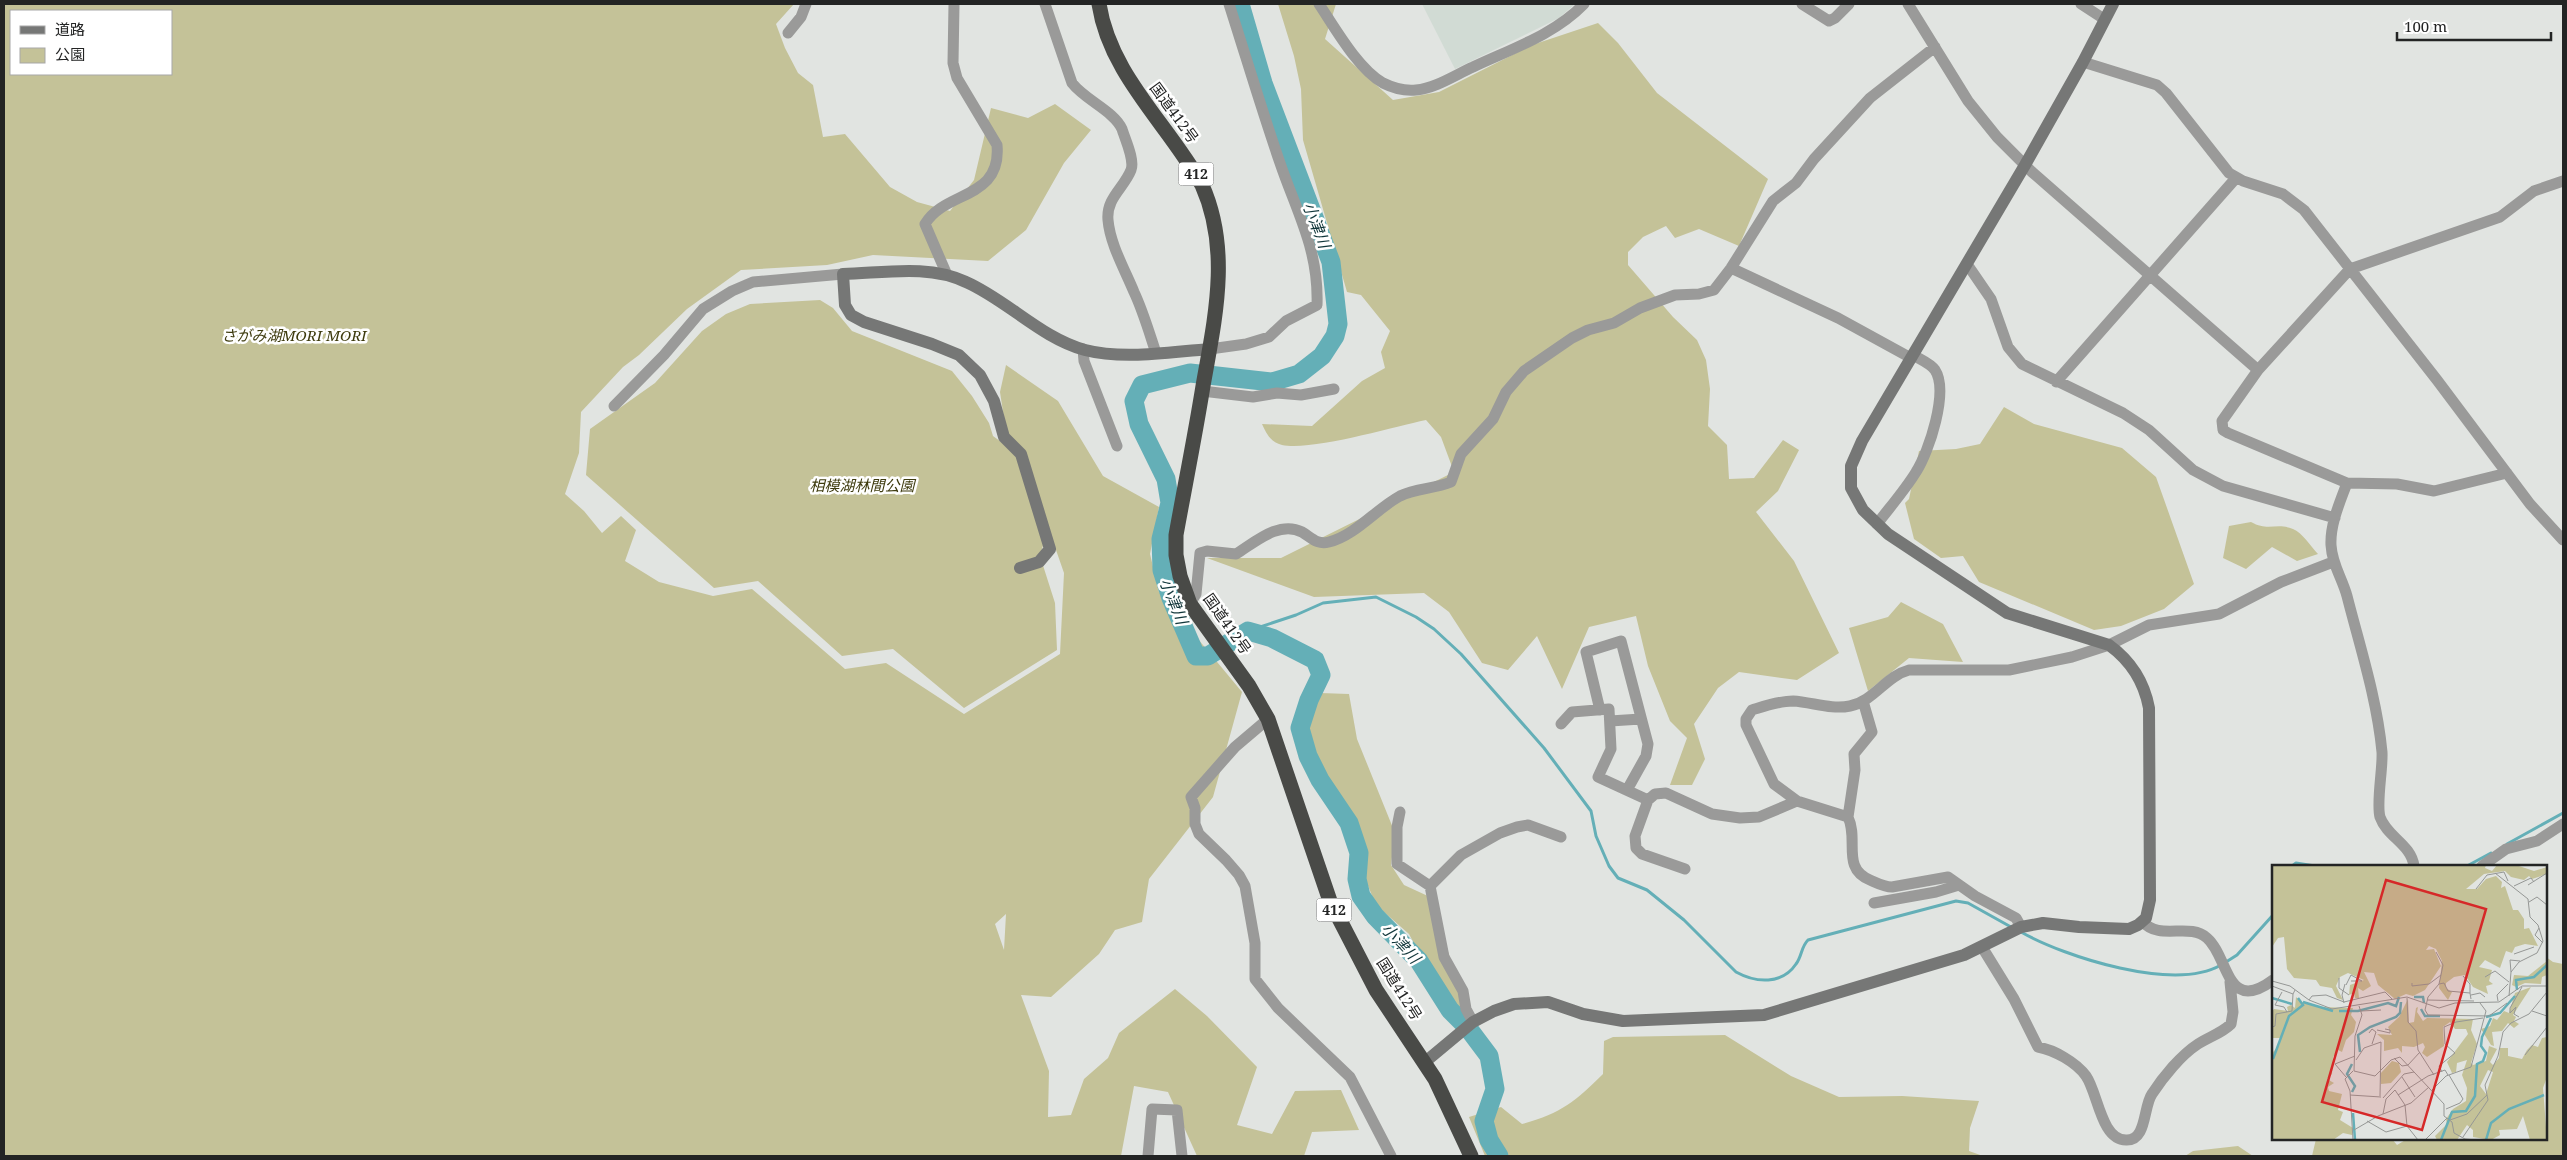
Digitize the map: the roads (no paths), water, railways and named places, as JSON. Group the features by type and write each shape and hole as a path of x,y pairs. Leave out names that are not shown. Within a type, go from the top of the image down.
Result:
{"highway":[{"name":"国道412号","path":"1098,4 1107,40 1114,55 1194,170 1208,200 1217,238 1219,284 1207,367 1176,536 1176,555 1180,576 1190,604 1249,686 1268,719 1330,901 1376,990 1425,1062 1444,1096 1471,1156"}],"street":[{"path":"788,33 801,17 806,4"},
{"path":"946,274 924,224 932,213 975,191 991,178 998,157 997,145 956,78 953,63 954,4"},
{"path":"1045,4 1072,83 1079,92 1115,120 1121,128 1132,162 1132,169 1113,197 1108,220 1112,236 1156,353"},
{"path":"614,406 664,355 703,309 732,291 753,282 842,274 918,272 946,274 967,282 1060,340 1083,349 1118,354 1210,349 1246,344 1269,337 1286,321 1317,305 1317,290 1308,232 1280,164 1230,4"},
{"path":"1319,4 1369,71 1392,86 1416,90 1436,84 1538,37 1561,24 1584,4"},
{"path":"1802,4 1829,21 1835,18 1849,4"},
{"path":"1908,4 1968,101 1997,137 2025,165 2258,370"},
{"path":"2081,4 2104,19"},
{"path":"1425,1062 1471,1023 1494,1011 1532,1001 1548,1002 1583,1014 1623,1021 1764,1015 1964,955 2021,926 2043,923 2118,930 2129,929 2143,922 2148,912 2150,900 2149,708 2146,694 2133,667 2122,654 2109,644 2007,613 1906,548 1877,524 1855,499 1851,488 1851,466 1862,441 2025,165 2113,4"},
{"path":"1190,604 1196,594 1200,553 1211,551 1236,554 1259,538 1284,530 1297,531 1317,542 1331,542 1344,536 1402,495 1451,482 1461,454 1493,419 1506,392 1524,371 1540,359 1572,338 1588,330 1614,323 1640,308 1675,295 1699,294 1714,290 1731,268 1773,201 1796,184 1814,159 1870,98 1935,47"},
{"path":"2083,62 2137,78 2162,89 2236,178 2277,191 2294,201 2304,210 2530,504 2563,540"},
{"path":"2056,382 2152,276 2236,178"},
{"path":"2507,473 2434,491 2397,484 2347,483 2223,430 2222,421 2258,370 2350,268 2500,217 2534,191 2563,181"},
{"path":"1967,264 1991,299 2003,336 2022,364 2056,382 2114,408 2141,424 2193,470 2214,483 2335,518"},
{"path":"1731,268 1838,318 1912,356 1931,366 1937,374 1940,389 1937,416 1923,459 1916,473 1877,524"},
{"path":"842,274 845,305 851,315 864,322 932,344 959,355 980,375 994,401 1004,437 1021,454 1050,549 1039,562 1020,568"},
{"path":"1083,349 1084,360 1117,446"},
{"path":"1203,388 1252,397 1277,393 1301,395 1334,389"},
{"path":"2347,483 2331,535 2333,562 2346,594 2354,629 2364,659 2378,726 2382,756 2381,818 2389,832 2408,851 2414,865"},
{"path":"1848,817 1798,800 1774,784 1746,725 1748,714 1752,710 1785,702 1837,707 1863,701 1895,676 1909,670 2018,669 2072,658 2109,644 2149,625 2218,614 2281,582 2333,562"},
{"path":"1600,710 1586,652 1621,641 1648,744 1646,756 1627,790"},
{"path":"1863,701 1872,732 1854,754 1855,770 1848,817 1852,835 1853,865 1860,875 1888,887 1945,877 1988,904 2016,918 2021,926"},
{"path":"1561,724 1572,712 1609,709 1612,749 1598,777 1648,800"},
{"path":"1268,719 1235,747 1191,797 1195,808 1195,824 1199,834 1239,874 1245,886 1255,943 1255,979 1278,1008 1350,1077 1391,1156"},
{"path":"1610,721 1641,719"},
{"path":"1685,870 1642,854 1636,848 1635,836 1648,800 1655,794 1666,793 1712,814 1740,818 1759,817 1798,800"},
{"path":"1400,812 1397,826 1397,864 1430,886 1444,957 1463,991 1471,1023"},
{"path":"2483,865 2506,849 2537,841 2563,824"},
{"path":"1430,886 1461,855 1500,833 1528,825 1561,837"},
{"path":"1874,903 1936,892 1959,885"},
{"path":"1982,947 2018,1005 2038,1047 2055,1052 2082,1072 2090,1083 2106,1126 2115,1137 2124,1140 2133,1139 2140,1133 2151,1095 2185,1055 2197,1044 2231,1024 2233,1012 2230,982 2216,950 2206,937 2193,932 2158,931 2148,928 2143,922"},
{"path":"2230,982 2240,988 2251,989 2272,980"},
{"path":"1148,1156 1152,1109 1177,1110 1182,1156"}],"waterway":[{"name":"小津川","path":"1240,4 1263,83 1331,262 1338,324 1335,336 1322,356 1299,374 1272,382 1190,373 1142,385 1134,401 1139,424 1166,479 1170,503 1161,539 1162,570 1171,598 1196,656 1208,656 1248,631 1272,638 1315,660 1321,675 1309,700 1300,728 1308,756 1320,780 1349,823 1359,853 1357,879 1361,896 1375,916 1419,961 1450,1010 1468,1028 1489,1056 1495,1089 1484,1121 1489,1140 1499,1156"},
{"path":"1248,631 1296,615 1323,603 1376,597 1416,617 1434,629 1461,654 1544,748 1591,811 1596,836 1609,866 1618,878 1647,890 1684,920 1736,972 1744,976 1760,980 1776,979 1784,976 1796,964 1808,940 1956,901 1968,903 2011,927"},
{"path":"2507,844 2563,813"},
{"path":"2469,865 2491,853"},
{"path":"2293,865 2296,863 2309,865"},
{"path":"2226,962 2237,955 2272,916"},
{"path":"2021,932 2064,952 2091,961 2149,973 2176,975 2201,972 2221,965"}],"park label":[{"name":"さがみ湖MORI MORI","path":"294,336"},
{"name":"相模湖林間公園","path":"862,486"}]}
